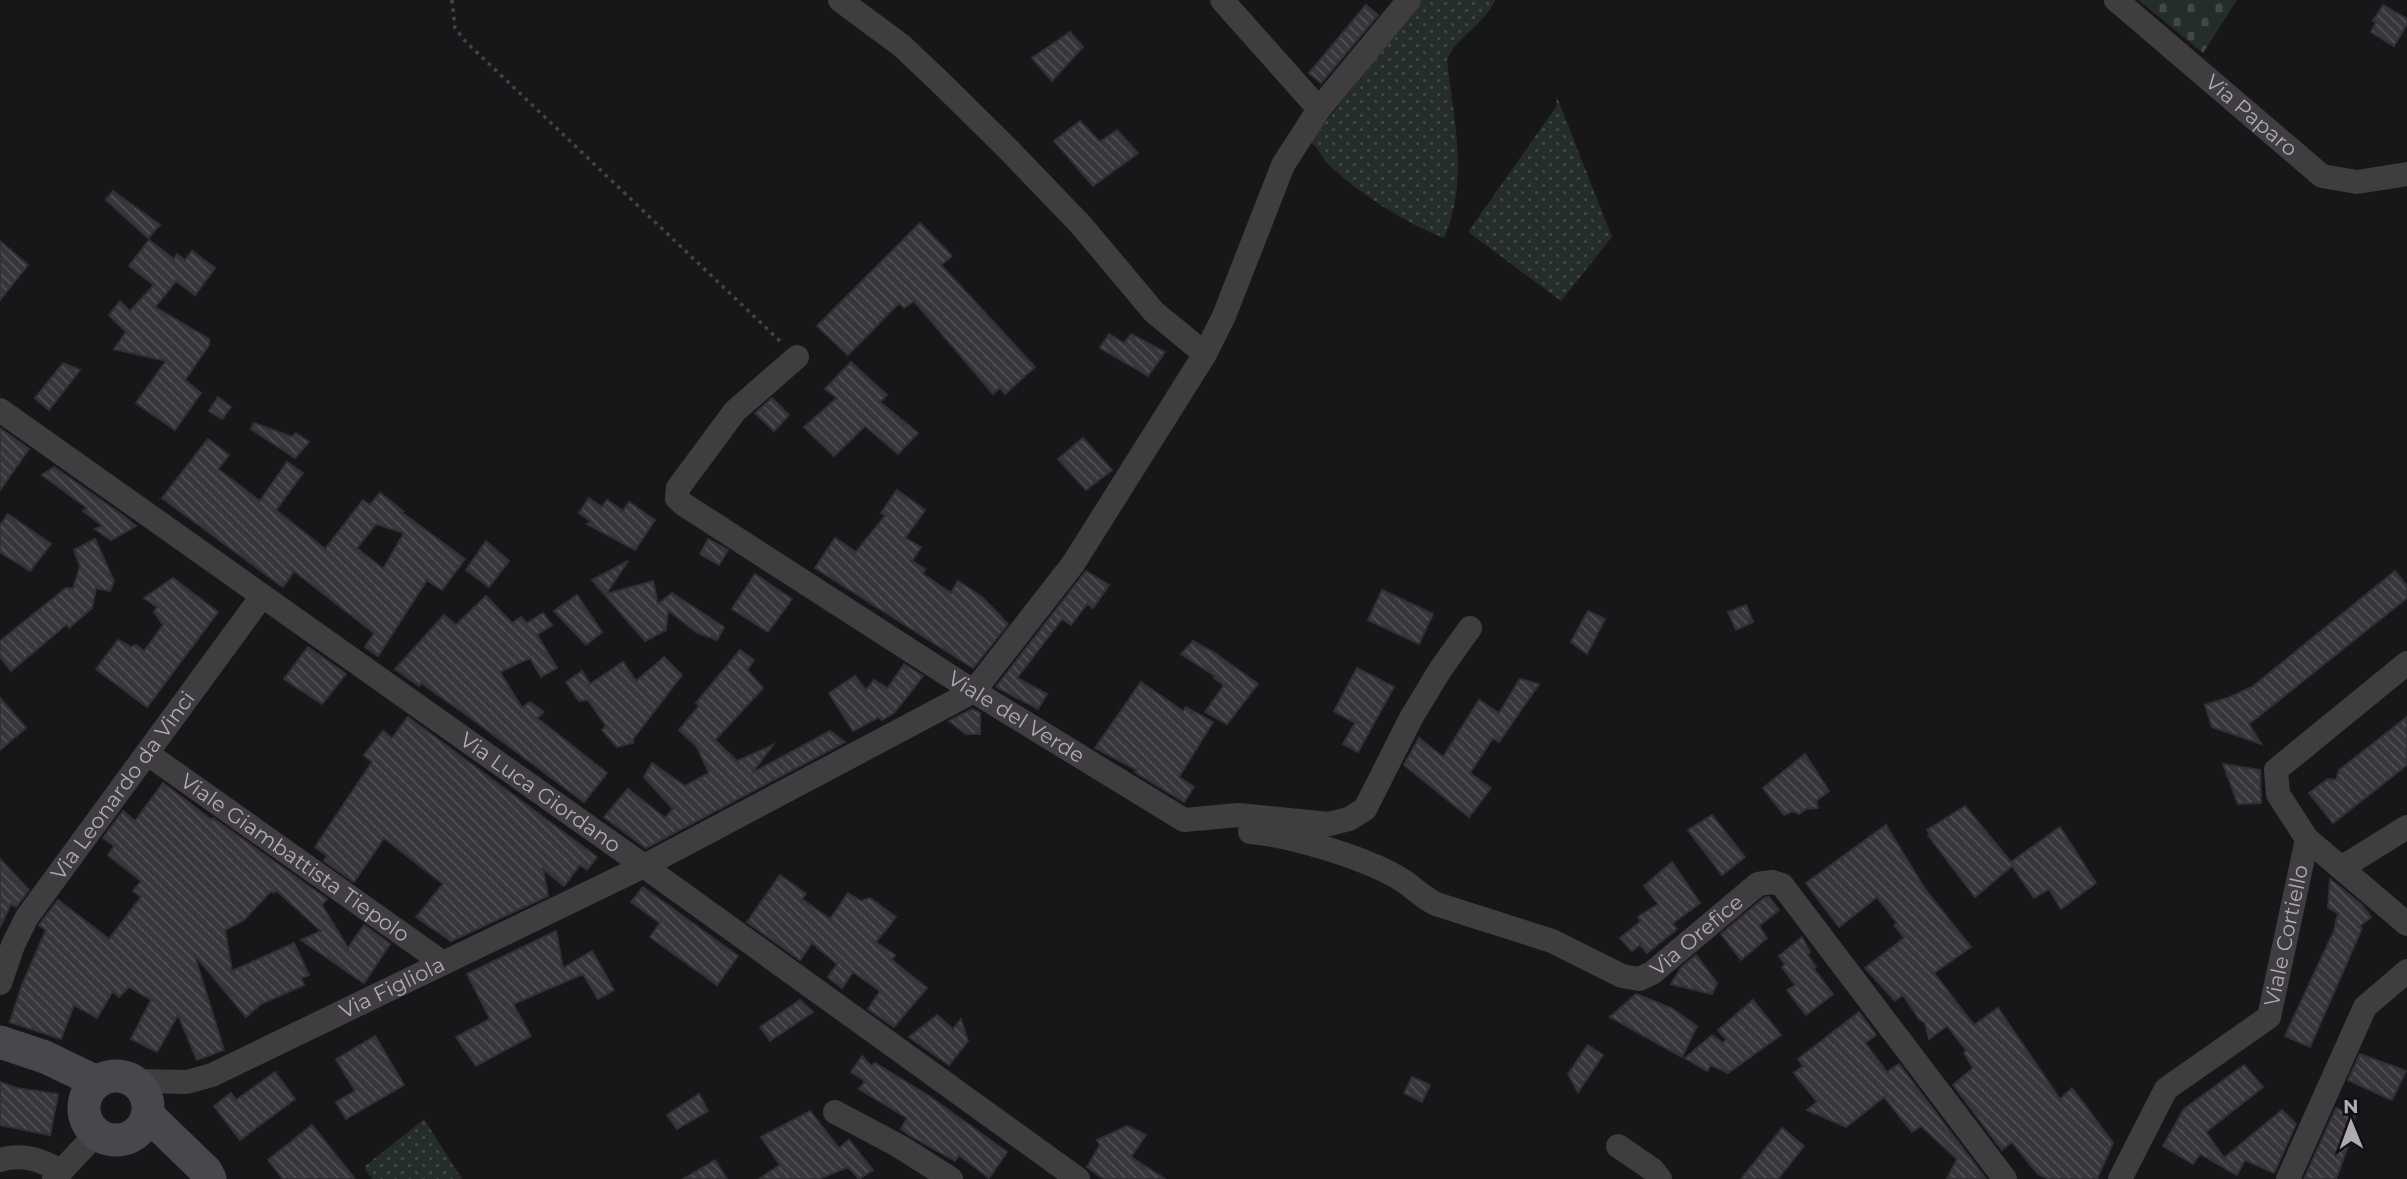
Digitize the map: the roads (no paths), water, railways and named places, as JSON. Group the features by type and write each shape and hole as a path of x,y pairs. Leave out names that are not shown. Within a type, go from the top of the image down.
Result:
{"street":[{"path":"840,0 902,46 941,83 1081,225 1154,312 1205,354"},
{"path":"1222,0 1319,109"},
{"path":"974,691 1073,564 1205,354 1224,316 1283,165 1319,109 1409,0"},
{"name":"Via Paparo","path":"2116,0 2322,176 2357,182 2407,174"},
{"name":"Viale del Verde","path":"797,357 735,411 678,488 677,498 974,691 1184,820"},
{"name":"Via Luca Giordano","path":"0,410 644,866 1078,1179"},
{"name":"Via Leonardo da Vinci","path":"0,983 13,945 27,917 262,596"},
{"path":"1184,820 1238,815 1329,824 1349,819 1365,809 1411,718 1440,670 1471,628"},
{"name":"Viale Cortiello","path":"2407,663 2276,770 2278,794 2307,839 2407,924"},
{"name":"Via Figliola","path":"135,1082 187,1082 212,1075 644,866 974,691"},
{"name":"Viale Giambattista Tiepolo","path":"148,754 443,963"},
{"name":"Via Orefice","path":"1184,820 1228,831 1274,834 1359,859 1405,882 1421,896 1436,904 1552,942 1622,976 1639,979 1651,973 1758,884 1772,881 1783,885 2005,1179"},
{"path":"2341,868 2407,827"},
{"name":"Viale Cortiello","path":"2120,1179 2166,1089 2269,1017 2307,839"},
{"path":"2288,1179 2365,1007 2407,971"},
{"path":"0,1042 45,1057 97,1082"},
{"path":"116,1076 135,1082 147,1096 148,1115 144,1125 127,1139 116,1141 96,1134 89,1126 83,1107 85,1098 97,1082 116,1076"},
{"path":"835,1112 899,1146 951,1179"},
{"path":"148,1115 206,1171 210,1179"},
{"path":"0,1160 15,1156 41,1160 58,1175 96,1134"},
{"path":"1618,1146 1653,1170 1660,1179"}]}
